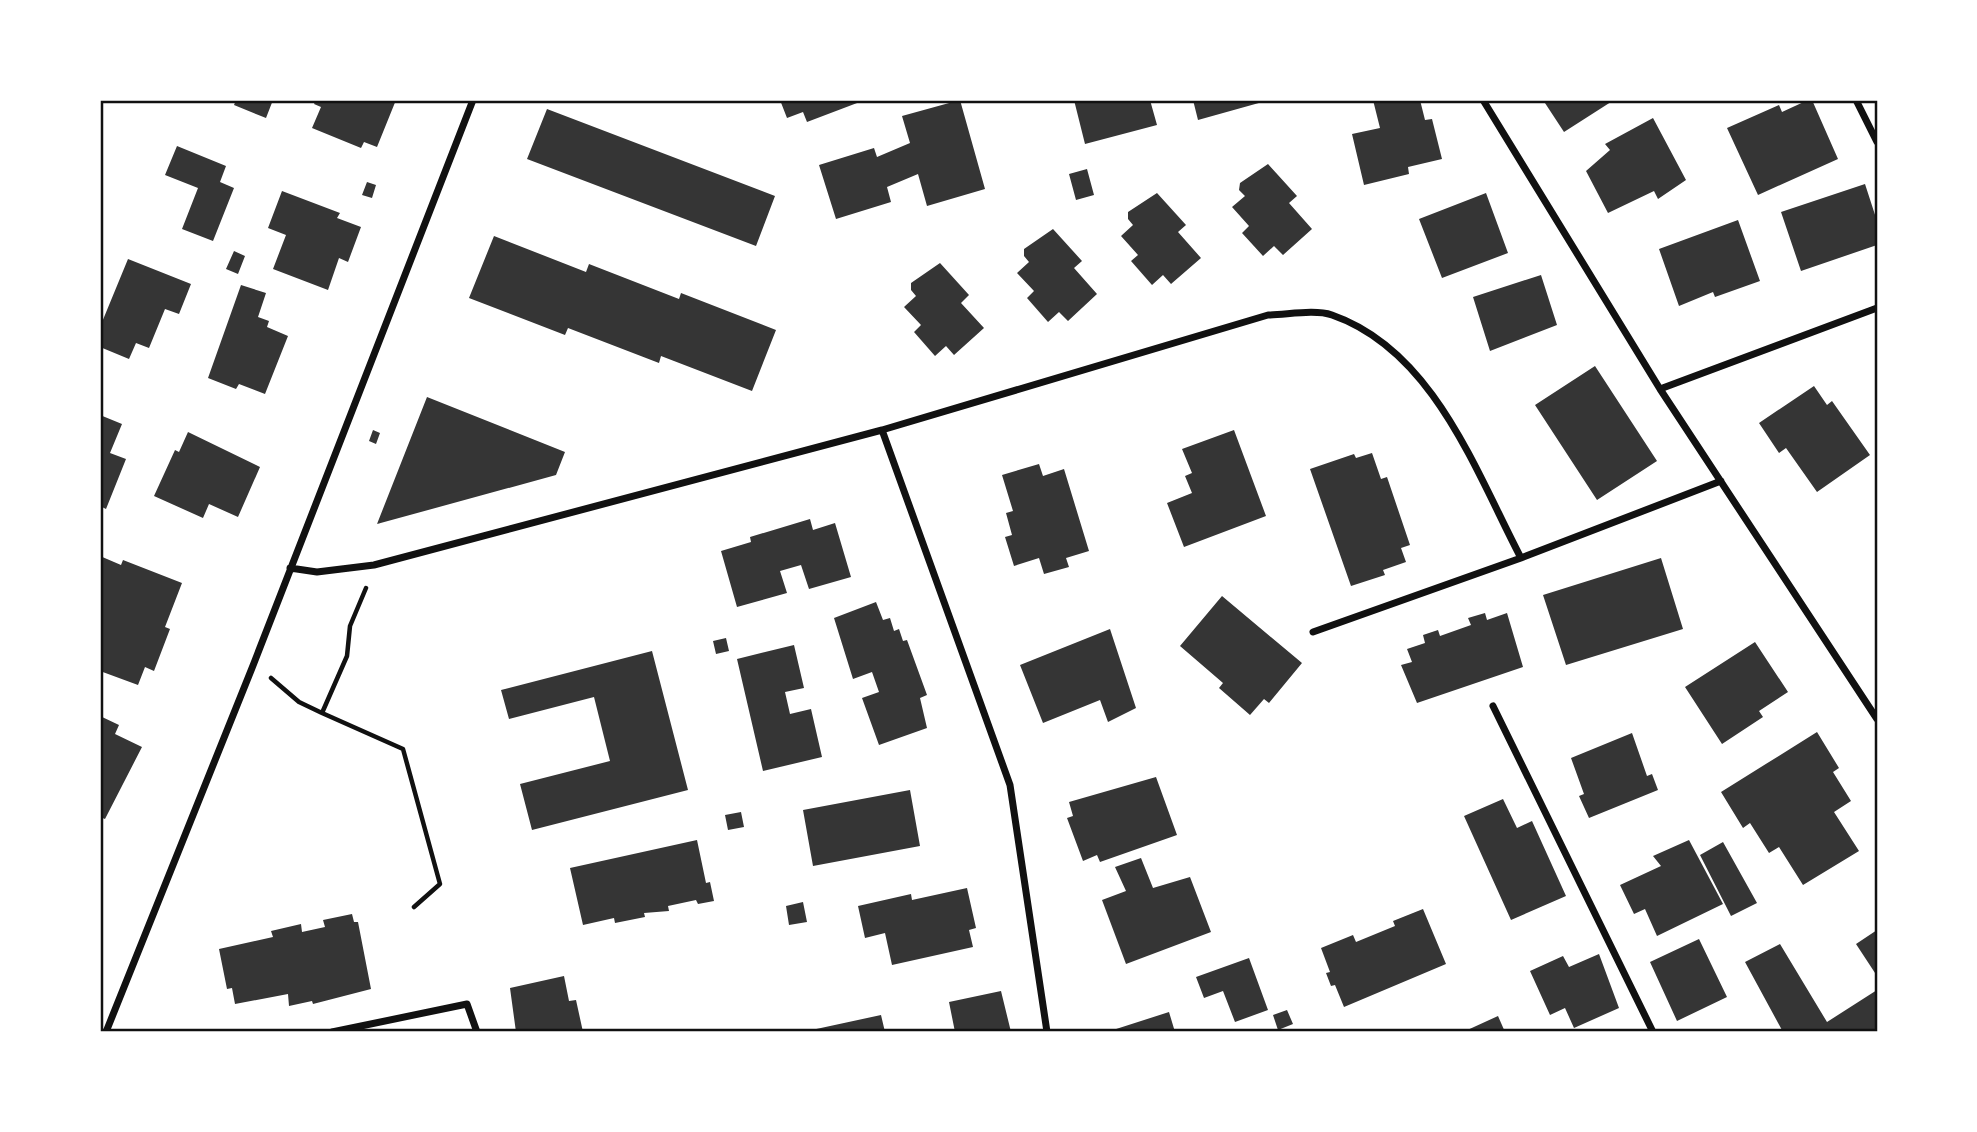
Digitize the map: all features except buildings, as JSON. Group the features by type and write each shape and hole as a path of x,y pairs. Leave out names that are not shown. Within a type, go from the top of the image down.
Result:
{"street":[{"path":"109,1031 473,100"},
{"path":"1483,100 1660,389 1877,719"},
{"path":"1856,100 1877,142"},
{"path":"1660,389 1877,308"},
{"path":"290,568 317,572 374,565 882,429 1268,315 1329,314 1374,335 1409,367 1442,408 1521,558"},
{"path":"882,429 1010,785 1047,1032"},
{"path":"1313,632 1521,558 1721,481"},
{"path":"1493,706 1653,1032"},
{"path":"332,1032 467,1004 477,1032"}],"path":[{"path":"322,713 346,656 350,626 374,565"},
{"path":"254,663 299,702 404,749 440,884 414,907"}]}
